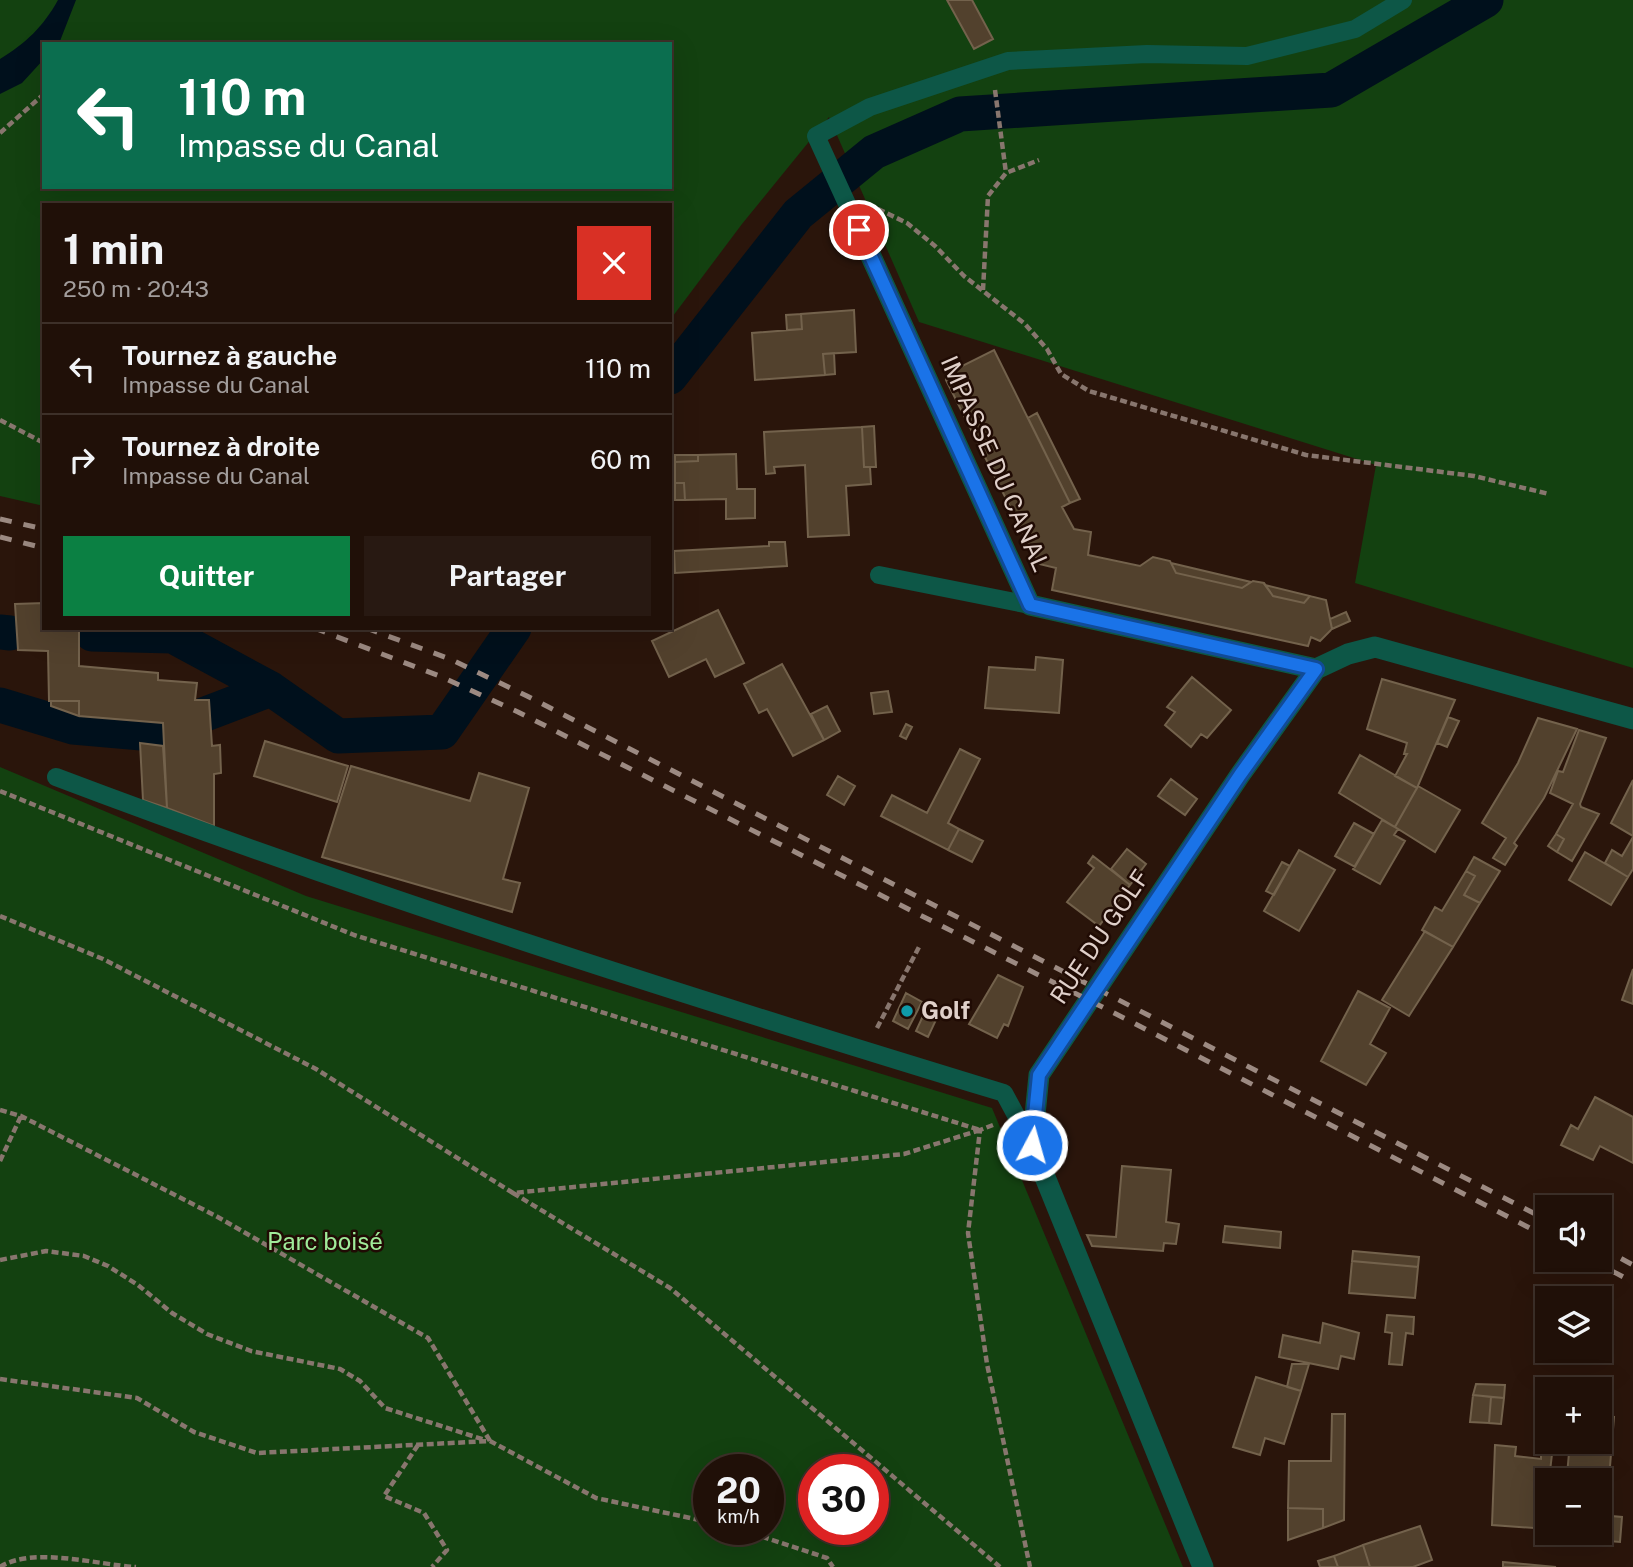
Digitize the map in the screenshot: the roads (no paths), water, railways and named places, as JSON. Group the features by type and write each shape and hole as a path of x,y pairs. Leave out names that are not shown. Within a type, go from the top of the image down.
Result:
{"street":[{"name":"IMPASSE DU CANAL","path":"859,230 1030,605 1316,669"},
{"name":"RUE DU GOLF","path":"1203,1567 1032,1145 1039,1075 1240,775 1316,669 1348,654 1375,647 1633,719"}],"lane":[{"path":"859,230 816,136 870,107 1008,61 1147,54 1247,56 1355,29 1403,0"},
{"path":"879,575 1030,605"},
{"path":"57,777 215,837 605,970 1004,1093 1032,1145"}],"water":[{"path":"58,0 76,0 60,41 42,42 42,61 22,83 0,94 0,59 33,34"}],"waterway":[{"path":"672,374 798,214 874,152 960,114 1331,90 1486,0"},
{"path":"92,634 173,636 271,689 338,736 442,732 513,630"},
{"path":"0,632 10,633"},
{"path":"0,705 73,727 153,734 271,689"}],"railway":[{"path":"0,519 42,529"},
{"path":"0,537 42,548"},
{"path":"319,630 442,677 518,712 1126,1019 1535,1231"},
{"path":"371,630 450,659 527,696 1535,1214"},
{"path":"1612,1254 1633,1265"},
{"path":"1612,1271 1633,1282"}],"place":[{"name":"Golf","path":"907,1011"}],"park label":[{"name":"Parc boisé","path":"325,1242"}]}
